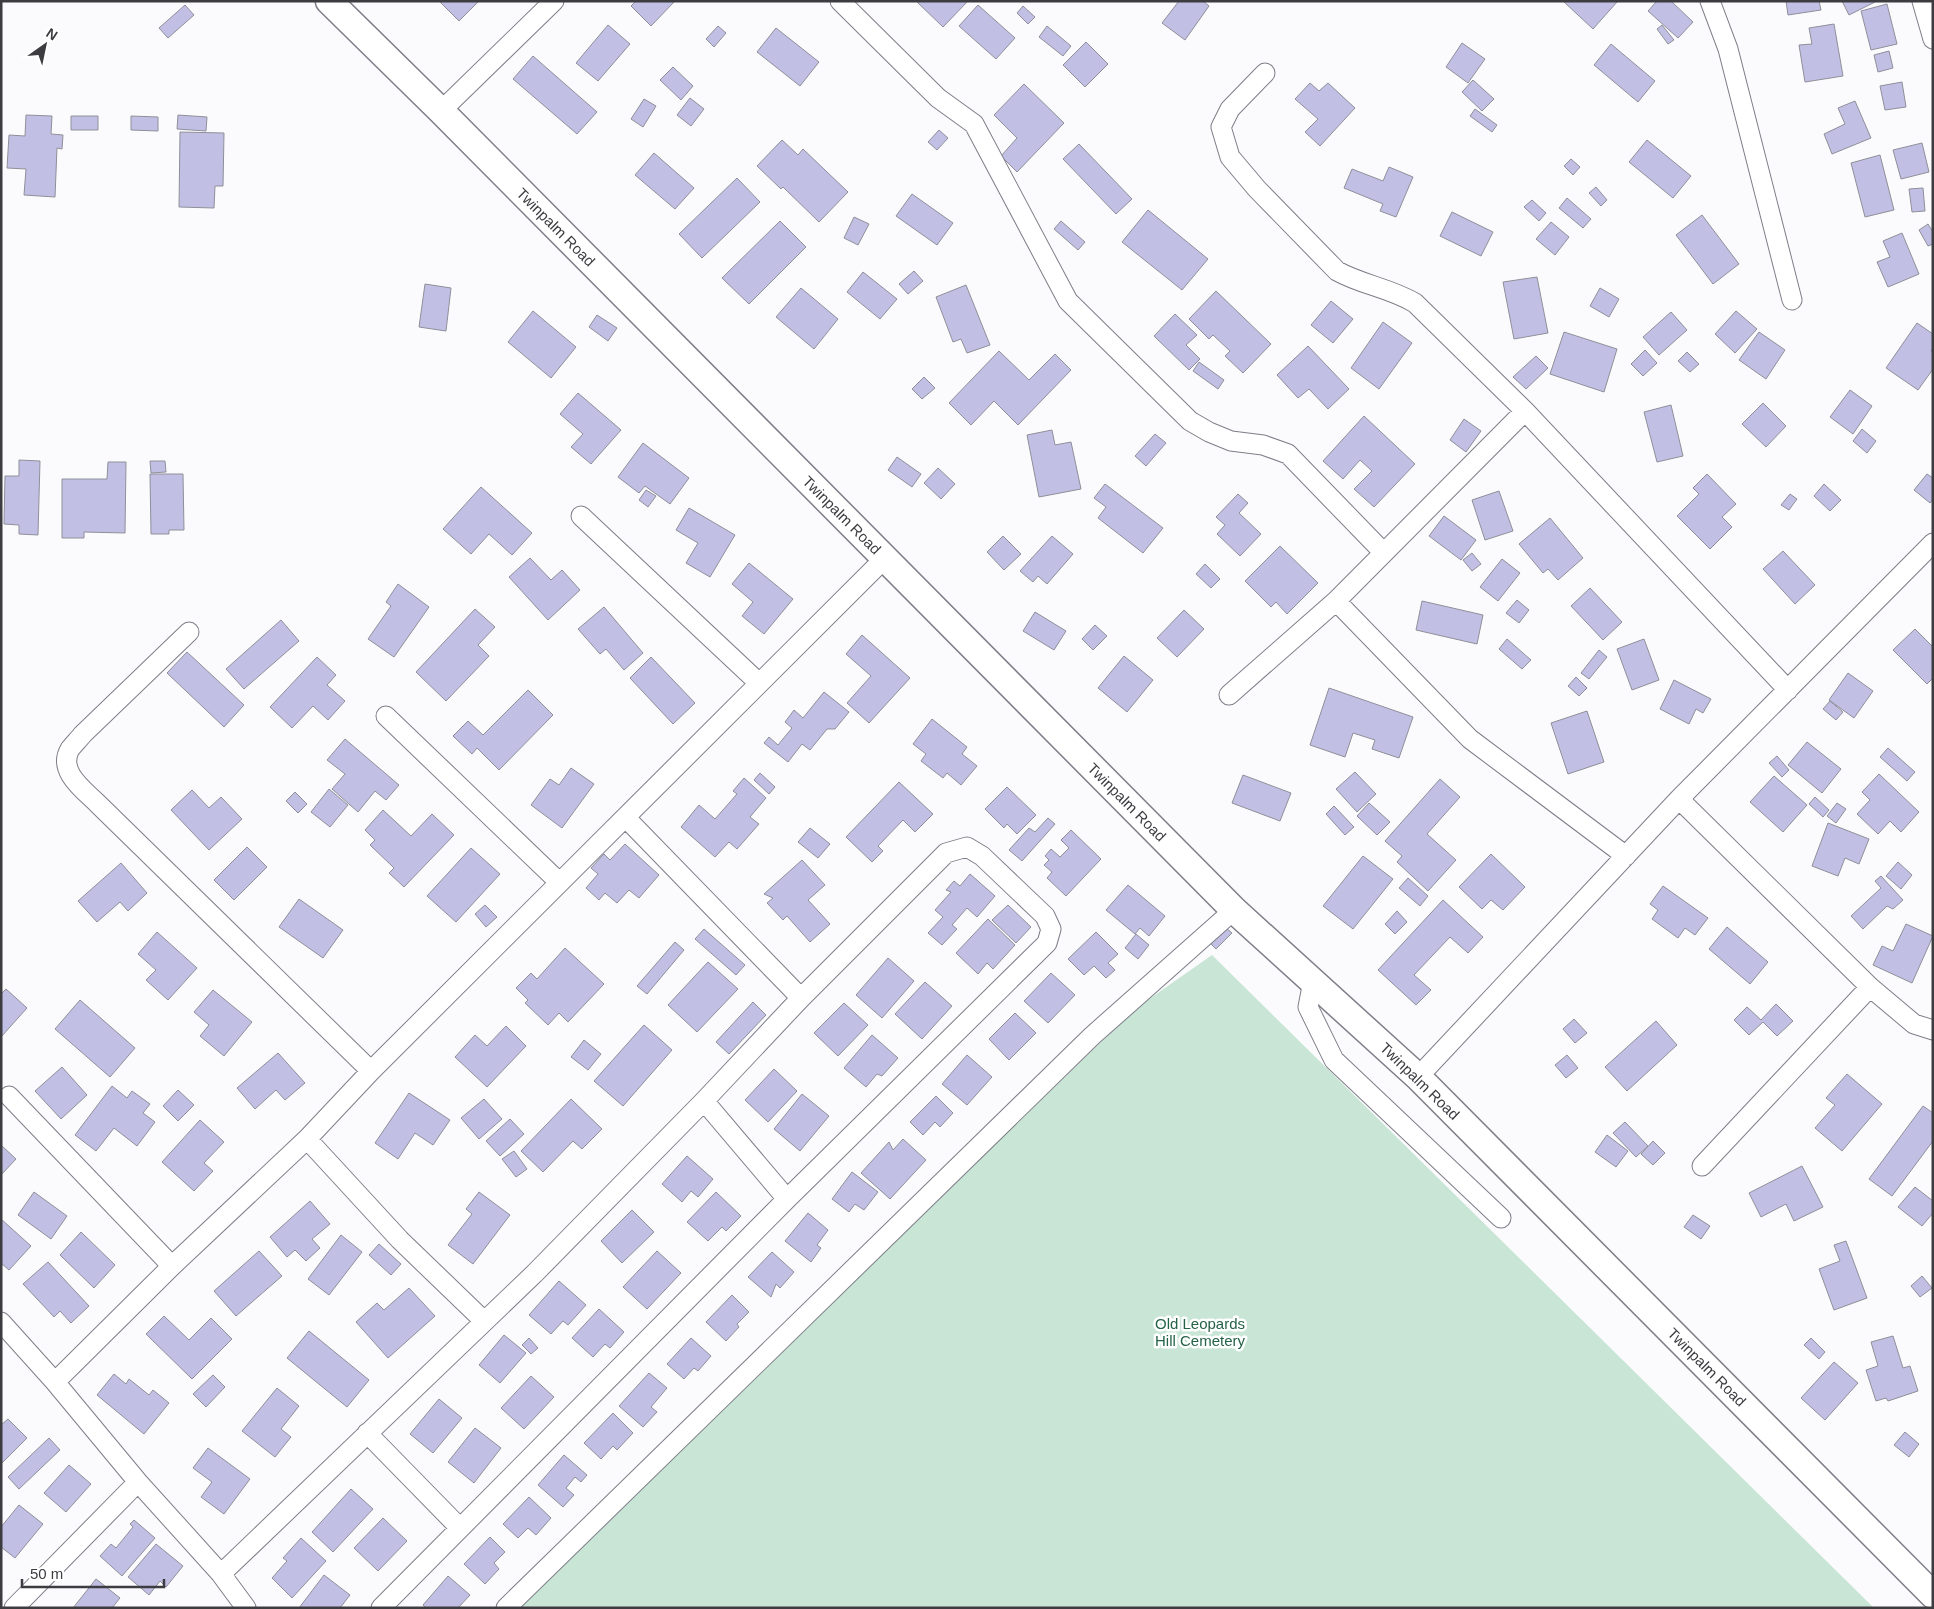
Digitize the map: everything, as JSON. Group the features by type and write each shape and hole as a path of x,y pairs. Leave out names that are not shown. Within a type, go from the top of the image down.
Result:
{"main road":[{"name":"Twinpalm Road","path":"329,1 1234,910 1418,1077 1933,1595"}],"street":[{"path":"441,112 554,1"},
{"path":"840,1 938,98 974,124 1068,300 1190,420 1209,432 1231,441 1263,444 1288,454 1383,552"},
{"path":"1710,1 1728,49 1792,300"},
{"path":"1922,1 1933,39"},
{"path":"1265,73 1230,109 1221,127 1230,157 1257,189 1337,271 1352,280 1399,294 1415,303 1525,410 1788,690"},
{"path":"1229,695 1336,601 1525,410"},
{"path":"581,516 759,682"},
{"path":"1418,1077 1679,799 1933,543"},
{"path":"55,1382 172,1266 308,1139 371,1071 885,558"},
{"path":"1336,601 1470,739 1626,856"},
{"path":"190,632 83,734 70,749 65,762 70,775 371,1071"},
{"path":"386,716 559,882"},
{"path":"1679,799 1870,987 1914,1024 1933,1030"},
{"path":"626,818 801,998"},
{"path":"222,1574 579,1229 704,1102 801,998 946,853 967,847 982,856 1045,916 1052,930 1047,943 787,1199 381,1608"},
{"path":"506,1608 1085,1043 1234,910"},
{"path":"1313,982 1308,1007 1334,1060 1501,1218"},
{"path":"1702,1166 1870,987"},
{"path":"9,1096 172,1266"},
{"path":"704,1102 787,1199"},
{"path":"308,1139 400,1240 484,1321"},
{"path":"1,1322 55,1382 138,1482 222,1574 246,1608"},
{"path":"367,1433 459,1528"},
{"path":"14,1608 138,1482"}],"green space":[{"name":"Old Leopards Hill Cemetery","path":"1212,955 1874,1608 516,1608 1135,1009"}],"building":[{"path":"439,1 479,1 459,21"},
{"path":"636,1 675,1 651,26 631,6"},
{"path":"916,1 966,1 967,2 943,27"},
{"path":"1179,1 1203,1 1209,6 1185,40 1162,23"},
{"path":"1563,1 1616,1 1617,2 1593,29"},
{"path":"1657,1 1671,1 1693,22 1678,38 1648,11"},
{"path":"1786,1 1819,1 1821,10 1788,15"},
{"path":"1842,1 1877,1 1849,15"},
{"path":"1887,4 1897,44 1871,50 1861,11"},
{"path":"185,5 194,15 168,38 159,28"},
{"path":"978,5 1015,38 996,59 959,26"},
{"path":"1023,6 1035,17 1028,24 1017,13"},
{"path":"1834,24 1843,76 1805,82 1799,45 1812,44 1809,28"},
{"path":"608,25 630,44 598,81 576,63"},
{"path":"1662,25 1674,40 1668,44 1657,29"},
{"path":"718,26 726,33 714,47 706,39"},
{"path":"1047,26 1071,46 1063,56 1039,37"},
{"path":"776,28 819,62 800,86 757,52"},
{"path":"1086,42 1108,64 1085,87 1063,65"},
{"path":"1462,43 1485,59 1468,83 1446,67"},
{"path":"1611,44 1655,81 1638,102 1594,65"},
{"path":"1889,51 1893,68 1878,72 1874,55"},
{"path":"533,56 597,112 577,134 513,79"},
{"path":"673,67 693,86 681,100 660,80"},
{"path":"1473,80 1494,99 1482,111 1462,92"},
{"path":"1902,82 1906,107 1885,110 1880,86"},
{"path":"1310,83 1319,91 1328,83 1355,108 1320,146 1305,132 1318,119 1295,99"},
{"path":"1024,84 1064,123 1017,172 1001,156 1017,138 994,115"},
{"path":"690,98 704,109 691,126 677,115"},
{"path":"644,99 656,106 643,127 631,119"},
{"path":"1855,101 1871,138 1832,154 1824,134 1845,124 1838,108"},
{"path":"1475,109 1497,125 1492,132 1470,116"},
{"path":"26,115 52,116 51,134 63,135 62,149 57,148 55,197 24,195 26,169 7,168 9,135 25,136"},
{"path":"178,115 207,117 206,131 177,129"},
{"path":"71,116 98,116 98,130 71,130"},
{"path":"131,116 158,117 158,131 131,130"},
{"path":"939,130 948,138 937,150 928,142"},
{"path":"180,132 224,133 223,186 215,186 214,208 179,207"},
{"path":"782,140 798,155 803,149 848,192 819,222 783,187 781,189 757,166"},
{"path":"1647,140 1691,176 1673,198 1629,162"},
{"path":"1922,143 1929,172 1901,179 1893,150"},
{"path":"1079,144 1132,199 1116,214 1063,159"},
{"path":"654,153 694,188 675,209 635,175"},
{"path":"1880,155 1894,210 1865,217 1851,163"},
{"path":"1571,159 1580,167 1573,175 1564,166"},
{"path":"1389,167 1413,177 1396,217 1380,211 1383,204 1344,188 1352,169 1383,181"},
{"path":"737,178 760,202 702,258 679,234"},
{"path":"1596,187 1607,200 1601,206 1589,193"},
{"path":"1923,188 1925,211 1912,212 1909,189"},
{"path":"912,194 953,223 937,245 896,216"},
{"path":"1567,198 1591,219 1583,228 1559,208"},
{"path":"1532,200 1546,213 1539,221 1524,207"},
{"path":"1148,210 1208,259 1182,290 1122,242"},
{"path":"1452,212 1493,232 1481,256 1440,236"},
{"path":"1702,215 1739,264 1713,284 1676,235"},
{"path":"854,217 869,224 858,245 844,238"},
{"path":"780,221 806,247 749,304 722,278"},
{"path":"1061,221 1085,242 1078,250 1054,229"},
{"path":"1551,222 1569,237 1555,255 1536,239"},
{"path":"1928,224 1933,232 1933,244 1928,246 1919,230"},
{"path":"1902,233 1919,274 1888,287 1877,262 1890,257 1883,241"},
{"path":"914,271 923,281 908,294 899,284"},
{"path":"863,272 897,299 880,319 847,292"},
{"path":"1537,277 1548,333 1514,339 1503,282"},
{"path":"425,284 451,288 446,331 419,327"},
{"path":"966,285 990,345 967,353 961,339 953,342 936,297"},
{"path":"801,288 838,319 814,349 776,317"},
{"path":"1600,288 1619,299 1609,317 1590,306"},
{"path":"1216,291 1271,344 1243,373 1225,356 1230,351 1213,335 1209,339 1189,319"},
{"path":"1331,301 1353,319 1333,343 1311,325"},
{"path":"533,311 576,347 551,378 508,342"},
{"path":"1736,311 1757,329 1735,353 1715,334"},
{"path":"1671,312 1687,330 1659,355 1643,337"},
{"path":"1175,314 1197,335 1186,345 1200,359 1189,370 1154,336"},
{"path":"597,315 617,328 608,341 589,327"},
{"path":"1383,322 1412,343 1379,389 1351,368"},
{"path":"1917,323 1933,334 1933,348 1931,351 1933,352 1933,369 1918,390 1886,368"},
{"path":"1564,332 1617,349 1604,392 1550,374"},
{"path":"1759,332 1785,350 1766,379 1739,360"},
{"path":"1308,346 1349,389 1328,409 1309,389 1298,398 1277,375"},
{"path":"1645,350 1657,363 1643,376 1631,364"},
{"path":"999,351 1029,380 1055,354 1071,370 1018,425 994,401 971,425 949,403"},
{"path":"1687,352 1699,364 1690,372 1678,361"},
{"path":"1536,356 1548,368 1526,389 1513,377"},
{"path":"1199,362 1224,380 1218,389 1193,371"},
{"path":"924,377 935,388 922,399 912,389"},
{"path":"1850,390 1872,406 1853,434 1830,417"},
{"path":"578,393 621,430 591,464 571,447 583,434 560,414"},
{"path":"1763,403 1786,426 1766,447 1742,424"},
{"path":"1671,405 1683,456 1657,462 1644,412"},
{"path":"1364,416 1415,464 1374,507 1354,489 1372,471 1360,460 1343,479 1323,461"},
{"path":"1464,419 1481,431 1466,452 1450,440"},
{"path":"1862,429 1876,441 1867,453 1853,441"},
{"path":"1052,430 1055,445 1071,442 1081,489 1039,497 1027,435"},
{"path":"1155,434 1166,443 1146,466 1135,456"},
{"path":"643,443 689,478 670,504 645,486 639,493 618,477"},
{"path":"897,457 921,474 912,487 888,470"},
{"path":"19,460 40,461 38,535 19,534 19,525 4,524 5,476 19,476"},
{"path":"150,461 165,461 166,472 151,473"},
{"path":"108,462 126,462 125,533 84,532 84,538 62,538 62,479 107,479"},
{"path":"938,468 955,484 941,499 924,483"},
{"path":"150,474 183,474 184,530 169,530 169,534 151,534"},
{"path":"1707,474 1736,504 1722,517 1732,527 1710,549 1677,516 1699,494 1693,488"},
{"path":"1927,474 1933,478 1933,499 1930,503 1914,490"},
{"path":"1105,484 1163,528 1143,553 1098,518 1106,507 1094,498"},
{"path":"1824,484 1841,500 1830,511 1814,496"},
{"path":"481,487 532,533 512,555 489,534 471,554 443,529"},
{"path":"646,490 656,496 648,507 639,500"},
{"path":"1499,491 1513,531 1485,540 1472,500"},
{"path":"1238,494 1248,503 1239,513 1261,534 1240,556 1217,534 1225,525 1216,517"},
{"path":"1790,494 1797,499 1789,510 1781,505"},
{"path":"689,508 735,535 710,577 686,563 698,543 676,530"},
{"path":"1444,516 1476,540 1461,560 1429,536"},
{"path":"1550,518 1583,558 1558,580 1548,569 1543,573 1519,544"},
{"path":"1003,536 1021,554 1004,570 987,552"},
{"path":"1052,536 1073,554 1047,584 1038,576 1033,582 1020,571"},
{"path":"1280,546 1318,583 1287,614 1276,602 1271,607 1245,581"},
{"path":"1783,551 1815,585 1795,604 1763,569"},
{"path":"1472,553 1481,564 1472,571 1463,560"},
{"path":"530,558 551,580 562,570 580,590 548,620 509,577"},
{"path":"1502,559 1520,573 1498,601 1480,587"},
{"path":"749,563 793,599 764,634 742,616 753,602 732,584"},
{"path":"1205,564 1220,579 1211,588 1196,574"},
{"path":"398,584 429,607 394,657 368,639 391,606 386,602"},
{"path":"1590,588 1622,622 1603,640 1571,606"},
{"path":"1517,600 1529,610 1519,623 1506,613"},
{"path":"1422,601 1483,615 1477,644 1416,630"},
{"path":"604,607 643,653 624,670 606,649 600,654 578,629"},
{"path":"475,609 495,627 478,645 489,656 446,701 416,672"},
{"path":"1184,610 1204,629 1177,657 1157,638"},
{"path":"1035,612 1066,631 1054,650 1023,631"},
{"path":"281,620 299,641 244,689 226,669"},
{"path":"1095,625 1107,636 1093,650 1082,639"},
{"path":"1915,629 1933,647 1933,678 1927,684 1893,650"},
{"path":"862,635 910,678 869,723 847,703 871,676 846,654"},
{"path":"1507,639 1531,660 1522,669 1499,649"},
{"path":"1644,639 1659,680 1632,690 1617,649"},
{"path":"1599,650 1607,657 1589,679 1581,673"},
{"path":"187,652 244,705 224,727 167,673"},
{"path":"1124,656 1153,680 1127,712 1098,688"},
{"path":"317,657 336,675 327,685 345,701 328,720 313,706 292,728 270,707"},
{"path":"651,657 695,703 673,724 630,678"},
{"path":"1848,673 1873,691 1854,718 1829,700"},
{"path":"1576,677 1587,688 1579,696 1568,686"},
{"path":"1674,680 1711,699 1703,713 1696,709 1689,724 1660,709"},
{"path":"1329,688 1413,717 1399,758 1372,749 1375,740 1353,733 1345,757 1310,745"},
{"path":"528,690 553,715 499,770 477,748 472,754 453,736 468,721 483,735"},
{"path":"824,692 849,712 835,729 827,729 810,750 802,744 788,762 764,743 769,737 778,745 792,728 785,722 794,710 803,718"},
{"path":"1830,701 1843,712 1836,720 1823,709"},
{"path":"1587,711 1604,762 1568,774 1551,723"},
{"path":"932,719 967,747 962,754 977,766 961,785 947,773 943,778 921,761 926,754 913,744"},
{"path":"345,739 399,785 386,800 375,791 358,812 332,789 345,774 327,760"},
{"path":"1807,742 1841,769 1822,793 1788,765"},
{"path":"1888,748 1915,772 1907,781 1880,757"},
{"path":"1777,756 1789,770 1782,777 1769,763"},
{"path":"571,768 594,784 562,828 531,805 550,779 559,785"},
{"path":"1355,772 1376,794 1357,812 1336,789"},
{"path":"760,773 775,787 769,794 754,780"},
{"path":"1879,774 1919,812 1901,832 1890,821 1878,834 1857,814 1870,800 1862,792"},
{"path":"1243,775 1291,793 1280,821 1232,803"},
{"path":"1774,776 1807,805 1783,832 1750,802"},
{"path":"744,778 766,798 750,817 759,824 737,849 729,842 715,857 681,827 699,805 715,819 737,794 733,791"},
{"path":"1440,779 1460,797 1427,834 1456,860 1428,891 1397,862 1402,856 1385,841"},
{"path":"899,782 933,814 915,832 903,820 878,846 883,851 872,862 846,837"},
{"path":"1007,787 1036,815 1017,834 1007,824 1004,828 985,809"},
{"path":"329,789 348,805 330,827 311,812"},
{"path":"192,790 209,808 221,797 242,819 209,850 171,810"},
{"path":"295,792 307,804 298,813 286,801"},
{"path":"1815,797 1829,810 1823,817 1809,804"},
{"path":"1369,803 1390,822 1377,835 1357,816"},
{"path":"1837,803 1846,809 1836,823 1827,816"},
{"path":"1334,806 1354,827 1345,835 1326,814"},
{"path":"383,810 411,836 432,814 454,835 404,887 389,873 394,868 370,845 375,840 365,830"},
{"path":"1048,818 1055,824 1022,861 1009,850 1029,828 1035,832"},
{"path":"1828,823 1869,839 1859,864 1845,858 1838,876 1812,866"},
{"path":"810,828 830,844 818,858 798,842"},
{"path":"1071,830 1101,859 1066,896 1047,878 1052,872 1044,865 1049,860 1045,856 1051,849 1060,857 1069,848 1061,840"},
{"path":"625,844 659,875 639,898 629,890 617,903 605,893 599,900 586,888 598,874 591,868 604,854 610,860"},
{"path":"247,847 267,867 234,900 214,880"},
{"path":"471,848 500,874 456,922 427,896"},
{"path":"1491,854 1525,887 1503,910 1491,900 1482,909 1459,887"},
{"path":"1363,856 1393,879 1353,929 1323,906"},
{"path":"802,860 825,885 808,900 830,924 810,942 787,916 783,920 767,903 773,898 764,894"},
{"path":"1898,862 1912,875 1901,889 1886,876"},
{"path":"121,863 147,893 128,911 120,902 97,922 78,901"},
{"path":"970,874 995,896 977,917 967,908 952,925 957,929 942,945 928,933 943,917 935,910 951,892 946,890 954,881 960,886"},
{"path":"1881,876 1903,900 1893,909 1887,906 1863,929 1851,916 1881,888 1875,881"},
{"path":"1408,878 1428,896 1420,906 1399,888"},
{"path":"1128,885 1165,916 1149,936 1140,928 1135,934 1106,910"},
{"path":"1663,886 1708,918 1695,935 1685,928 1678,938 1652,919 1658,910 1650,904"},
{"path":"299,899 343,930 323,958 279,927"},
{"path":"1443,900 1483,937 1468,953 1450,937 1414,975 1431,990 1416,1005 1378,970"},
{"path":"485,905 497,917 486,927 475,914"},
{"path":"1008,905 1031,927 1016,943 992,920"},
{"path":"1397,911 1407,922 1395,934 1385,924"},
{"path":"988,919 1015,945 993,969 987,963 978,974 956,953"},
{"path":"1906,924 1933,936 1912,983 1873,965 1882,946 1893,951"},
{"path":"1727,927 1768,962 1750,984 1709,949"},
{"path":"1226,928 1232,933 1216,949 1211,944"},
{"path":"704,929 745,965 736,975 695,939"},
{"path":"157,932 197,968 168,1000 146,980 156,970 138,954"},
{"path":"1096,932 1118,954 1108,963 1115,970 1106,978 1094,966 1084,975 1068,959"},
{"path":"1136,934 1149,945 1138,959 1125,948"},
{"path":"675,942 684,950 647,994 637,986"},
{"path":"565,948 604,984 568,1022 559,1013 548,1025 525,1003 528,1000 516,988 531,973 537,979"},
{"path":"888,958 914,981 882,1018 856,995"},
{"path":"708,962 738,989 697,1032 668,1005"},
{"path":"1051,973 1075,995 1048,1023 1024,1001"},
{"path":"925,982 952,1006 922,1039 895,1014"},
{"path":"6,989 27,1008 1,1037 1,994"},
{"path":"213,990 252,1022 224,1056 200,1036 209,1025 194,1012"},
{"path":"80,1000 135,1048 110,1077 55,1029"},
{"path":"753,1002 766,1015 729,1054 716,1042"},
{"path":"844,1003 868,1025 838,1056 814,1033"},
{"path":"1776,1004 1793,1021 1777,1036 1763,1022 1749,1035 1734,1020 1747,1007 1761,1020"},
{"path":"1015,1013 1036,1033 1009,1060 989,1039"},
{"path":"1574,1019 1587,1033 1575,1043 1563,1029"},
{"path":"1656,1021 1677,1045 1627,1091 1605,1067"},
{"path":"644,1025 672,1050 623,1106 594,1081"},
{"path":"506,1026 526,1046 487,1087 455,1057 475,1035 487,1046"},
{"path":"872,1035 898,1058 882,1076 877,1074 866,1087 844,1068"},
{"path":"584,1040 601,1054 588,1070 571,1057"},
{"path":"278,1053 305,1083 285,1100 276,1090 255,1109 237,1088"},
{"path":"967,1055 992,1077 967,1105 942,1084"},
{"path":"1567,1055 1578,1068 1566,1078 1555,1065"},
{"path":"62,1067 87,1095 61,1119 35,1091"},
{"path":"774,1069 797,1091 768,1122 745,1100"},
{"path":"1847,1074 1882,1104 1842,1151 1815,1128 1835,1105 1826,1098"},
{"path":"112,1086 127,1098 132,1091 150,1104 143,1113 155,1122 137,1146 114,1128 96,1151 75,1135"},
{"path":"178,1090 194,1105 178,1121 163,1106"},
{"path":"409,1093 450,1120 433,1145 415,1133 398,1159 375,1143"},
{"path":"802,1094 829,1116 800,1151 774,1129"},
{"path":"936,1096 953,1113 940,1127 935,1122 923,1135 910,1122"},
{"path":"484,1099 502,1119 479,1139 461,1118"},
{"path":"571,1099 602,1129 582,1149 573,1141 543,1172 521,1151"},
{"path":"1923,1106 1933,1113 1933,1141 1892,1196 1869,1179"},
{"path":"510,1119 524,1134 500,1156 486,1141"},
{"path":"200,1120 224,1142 204,1163 213,1171 194,1191 162,1162"},
{"path":"1625,1122 1648,1146 1636,1157 1613,1133"},
{"path":"1607,1135 1628,1151 1616,1167 1595,1152"},
{"path":"903,1139 926,1160 890,1199 861,1173 889,1142 893,1150"},
{"path":"1653,1141 1665,1153 1653,1165 1641,1154"},
{"path":"1,1145 16,1159 1,1175"},
{"path":"514,1151 527,1169 516,1177 502,1159"},
{"path":"687,1156 713,1179 698,1197 691,1191 682,1202 662,1184"},
{"path":"1802,1166 1823,1207 1794,1221 1786,1204 1761,1217 1749,1193"},
{"path":"852,1172 878,1192 864,1210 855,1204 849,1212 832,1199"},
{"path":"1915,1187 1933,1201 1933,1213 1922,1226 1898,1207"},
{"path":"34,1192 67,1216 51,1239 18,1215"},
{"path":"479,1192 510,1215 473,1264 448,1245 472,1214 466,1209"},
{"path":"716,1192 741,1216 726,1231 722,1227 708,1241 687,1222"},
{"path":"310,1201 330,1224 312,1239 320,1248 306,1261 295,1250 287,1257 270,1237"},
{"path":"632,1210 654,1232 622,1263 601,1241"},
{"path":"808,1213 828,1230 817,1245 821,1248 811,1262 785,1241"},
{"path":"1693,1215 1710,1226 1701,1239 1684,1227"},
{"path":"1,1219 31,1246 9,1270 1,1263"},
{"path":"81,1232 115,1265 94,1288 60,1255"},
{"path":"341,1235 362,1252 329,1295 308,1279"},
{"path":"1846,1241 1867,1298 1834,1310 1819,1269 1840,1261 1834,1245"},
{"path":"379,1244 401,1264 391,1275 369,1255"},
{"path":"259,1251 282,1276 236,1316 214,1291"},
{"path":"657,1251 681,1273 647,1309 623,1287"},
{"path":"772,1252 794,1272 780,1288 776,1284 771,1297 748,1277"},
{"path":"48,1262 89,1306 71,1323 60,1311 54,1317 23,1284"},
{"path":"1922,1276 1932,1288 1920,1297 1911,1286"},
{"path":"559,1281 586,1305 568,1325 563,1321 551,1334 529,1315"},
{"path":"409,1288 435,1316 388,1358 356,1322 377,1303 384,1310"},
{"path":"732,1295 749,1312 737,1324 739,1327 726,1341 706,1322"},
{"path":"599,1309 624,1332 610,1348 605,1344 593,1357 572,1338"},
{"path":"164,1316 189,1340 211,1318 232,1339 192,1379 146,1334"},
{"path":"309,1331 369,1380 347,1407 287,1358"},
{"path":"504,1335 526,1353 500,1383 479,1365"},
{"path":"1893,1336 1903,1368 1910,1366 1918,1391 1888,1401 1886,1398 1876,1401 1866,1370 1878,1366 1871,1342"},
{"path":"529,1338 538,1348 531,1354 522,1345"},
{"path":"691,1338 711,1356 698,1371 694,1368 684,1379 667,1364"},
{"path":"1811,1338 1825,1352 1819,1359 1804,1345"},
{"path":"1834,1362 1858,1383 1825,1420 1801,1398"},
{"path":"649,1373 667,1388 651,1407 657,1412 643,1427 619,1406"},
{"path":"114,1374 126,1384 129,1379 149,1395 153,1390 169,1403 144,1434 97,1395"},
{"path":"213,1375 225,1387 206,1407 193,1394"},
{"path":"531,1376 554,1397 524,1429 501,1408"},
{"path":"277,1388 299,1406 281,1429 291,1437 275,1457 242,1431"},
{"path":"439,1399 462,1418 433,1453 410,1434"},
{"path":"613,1413 633,1433 617,1450 613,1446 601,1459 584,1443"},
{"path":"8,1419 27,1438 1,1464 1,1425"},
{"path":"475,1428 501,1448 474,1483 448,1462"},
{"path":"1905,1432 1919,1444 1909,1457 1894,1445"},
{"path":"49,1438 60,1450 19,1489 8,1477"},
{"path":"208,1448 250,1479 224,1514 201,1497 212,1482 193,1468"},
{"path":"564,1455 587,1475 581,1482 575,1477 566,1488 574,1495 563,1507 538,1485"},
{"path":"69,1465 91,1484 66,1512 44,1493"},
{"path":"351,1489 373,1509 333,1552 312,1532"},
{"path":"529,1497 551,1518 536,1535 528,1528 518,1538 503,1524"},
{"path":"19,1505 43,1524 15,1558 1,1547 1,1527"},
{"path":"383,1518 407,1541 378,1571 354,1548"},
{"path":"134,1520 155,1538 122,1576 100,1556 111,1544 116,1548 133,1527 130,1524"},
{"path":"490,1537 505,1552 494,1563 499,1569 485,1584 464,1564"},
{"path":"301,1538 326,1561 292,1598 272,1578 287,1561 283,1558"},
{"path":"156,1544 183,1566 166,1587 160,1581 149,1595 128,1577"},
{"path":"324,1575 350,1595 340,1608 299,1608"},
{"path":"448,1576 470,1595 458,1608 426,1608 423,1605"},
{"path":"96,1579 120,1598 112,1608 73,1608"}]}
